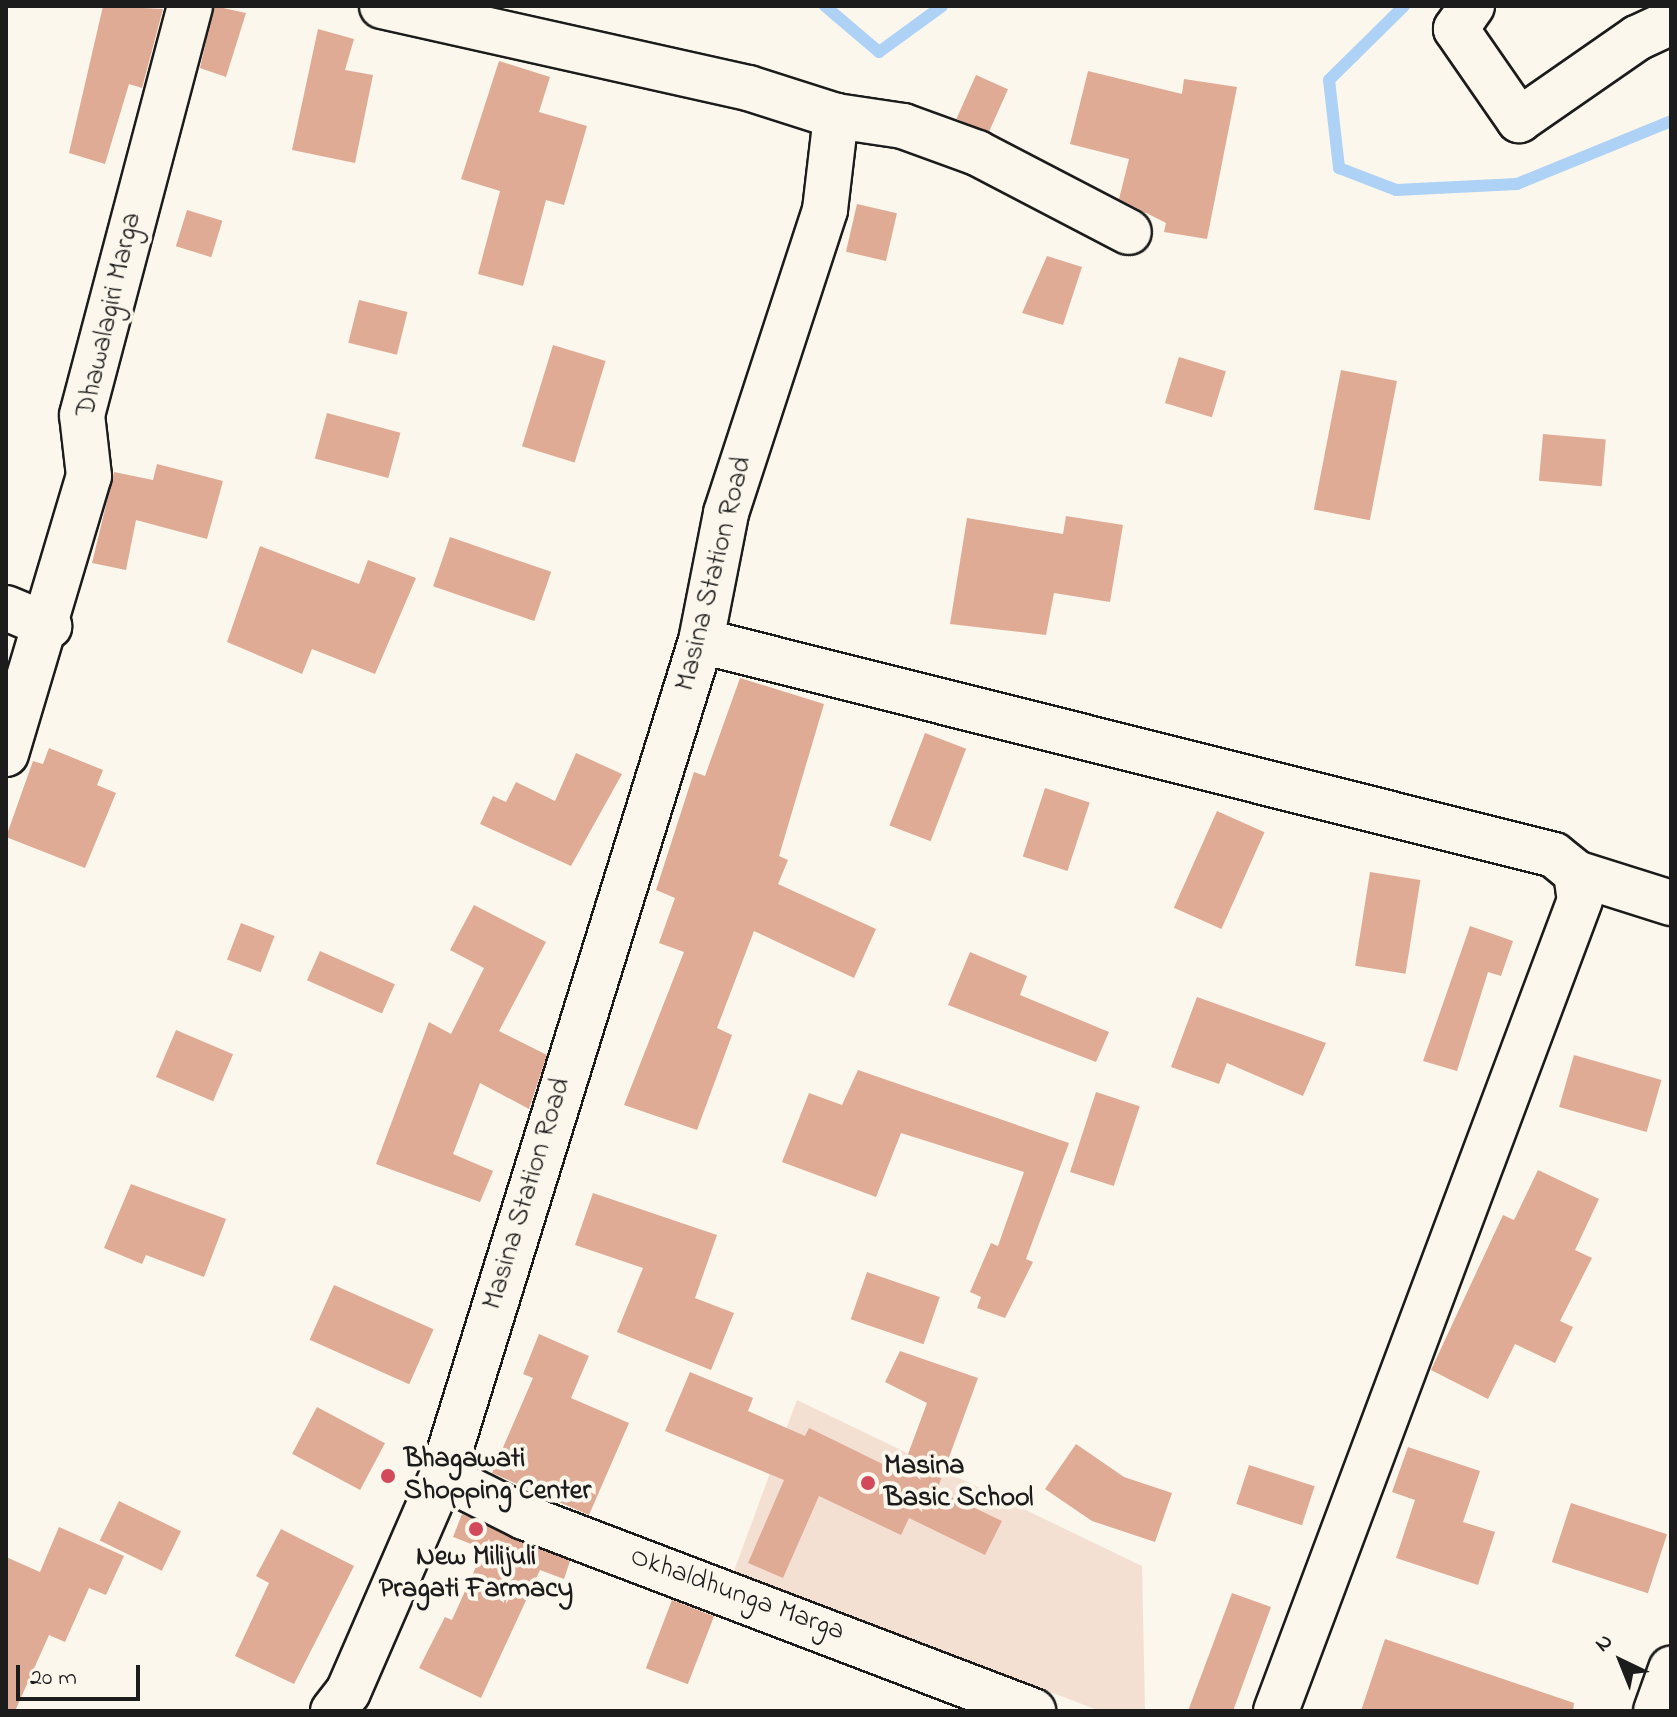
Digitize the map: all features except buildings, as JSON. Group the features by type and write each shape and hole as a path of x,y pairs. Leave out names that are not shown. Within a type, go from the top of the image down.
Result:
{"street":[{"name":"Dhawalagiri Marga","path":"6,754 49,626 89,476 82,415 190,6"},
{"path":"382,6 748,88 836,116 903,126 977,153 1129,232"},
{"path":"1472,6 1456,29 1519,120 1637,38 1671,22"},
{"name":"Masina Station Road","path":"333,1711 348,1692 442,1476 701,641 726,513 825,210 836,116"},
{"path":"6,608 49,626"},
{"path":"701,641 1554,855 1576,873 1671,903"},
{"path":"1276,1711 1580,900 1576,873"},
{"name":"Okhaldhunga Marga","path":"442,1476 524,1517 827,1627 1033,1711"},
{"path":"1656,1711 1671,1669"}],"shaded area":[{"name":"Masina Basic School","path":"797,1400 1142,1566 1145,1711 1100,1711 734,1571"}],"waterway":[{"path":"825,6 879,52 942,6"},
{"path":"1404,6 1329,80 1339,168 1396,190 1517,184 1671,121"}],"place":[{"name":"Bhagawati Shopping Center","path":"388,1476"},
{"name":"Masina Basic School","path":"868,1483"},
{"name":"New Milijuli Pragati Farmacy","path":"476,1529"}]}
